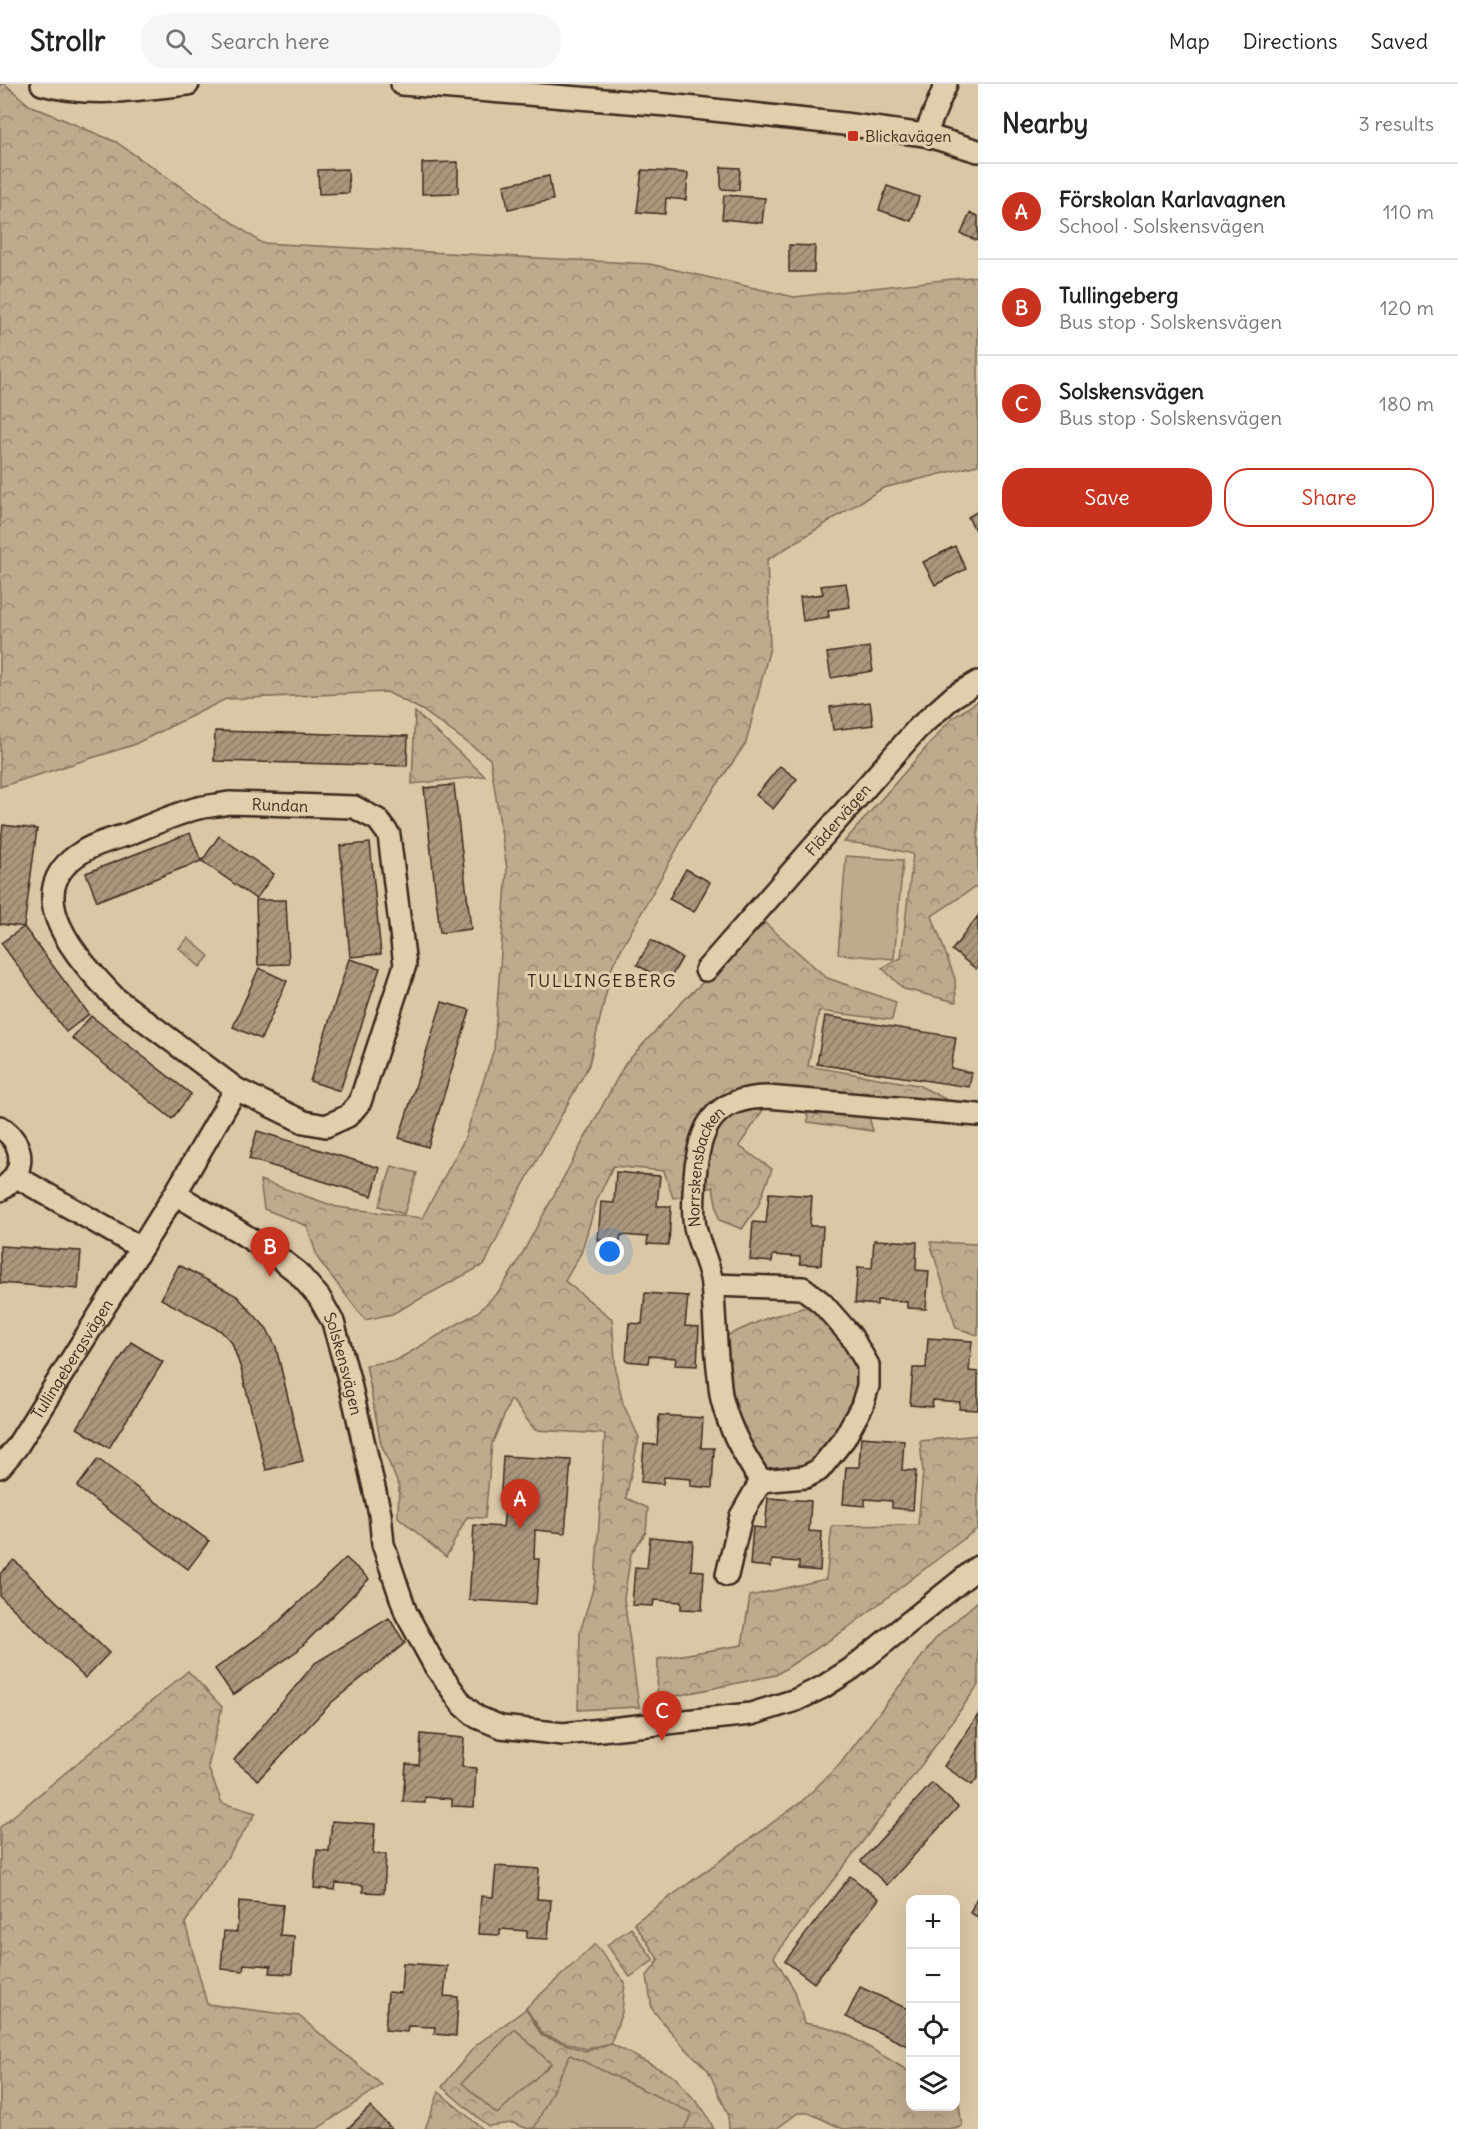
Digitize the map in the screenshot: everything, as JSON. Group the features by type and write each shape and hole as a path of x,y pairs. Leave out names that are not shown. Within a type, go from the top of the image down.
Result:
{"street":[{"path":"42,84 66,91 106,92 188,84"},
{"path":"402,84 678,106 844,124 925,135 978,151"},
{"path":"925,135 946,84"},
{"name":"Flädervägen","path":"706,970 917,729 954,696 978,682"},
{"name":"Rundan","path":"229,803 354,807 378,820 389,835 405,965 360,1102 348,1116 326,1126 304,1122 236,1089 115,998 100,982 62,934 54,910 52,894 61,870 82,851 197,808 229,803"},
{"name":"Tullingebergsvägen","path":"0,1467 16,1448 175,1194 236,1089"},
{"name":"Norrskensbacken","path":"761,1481 745,1457 723,1403 714,1340 712,1285 697,1238 693,1210 697,1152 704,1129 709,1121 728,1105 751,1097 978,1115"},
{"path":"0,1127 10,1133 17,1143 20,1154 20,1166 8,1183 141,1248"},
{"name":"Solskensvägen","path":"175,1194 275,1255 297,1272 320,1297 333,1322 350,1379 380,1514 384,1544 406,1613 442,1675 462,1704 477,1717 501,1726 563,1734 751,1714 796,1700 823,1687 851,1669 978,1567"},
{"path":"712,1285 803,1288 822,1303 851,1336 868,1365 868,1386 862,1406 844,1439 819,1470 805,1477 761,1481 741,1516 727,1575"}],"green space":[{"path":"0,84 5,84 29,105 116,142 262,243 650,264 794,297 978,276 978,465 883,488 767,560 770,647 746,743 693,820 613,964 589,1065 515,1200 485,1264 392,1314 365,1320 318,1259 307,1226 264,1209 260,1180 337,1207 422,1218 464,1140 494,1049 507,869 490,759 422,710 387,692 226,699 133,745 0,787"},
{"path":"978,701 978,885 932,916 955,979 956,1002 904,989 882,968 901,958 913,854 879,846 844,842 951,719"},
{"path":"415,712 485,776 412,784"},
{"path":"846,856 903,860 894,959 838,954"},
{"path":"765,923 827,978 896,1002 892,1020 819,1011 808,1066 918,1085 959,1106 862,1092 873,1131 808,1122 805,1090 777,1089 739,1146 772,1169 758,1206 742,1229 719,1220 713,1187 673,1198 664,1171 613,1166 597,1200 581,1253 565,1281 612,1319 616,1373 623,1404 639,1437 626,1498 648,1508 646,1532 631,1554 624,1598 639,1707 578,1710 580,1632 595,1582 605,1434 535,1430 511,1399 492,1444 485,1518 467,1517 446,1557 398,1517 399,1486 381,1444 366,1365 397,1360 478,1312 499,1291 516,1265 625,1064 680,1004"},
{"path":"188,938 209,956 200,967 179,948"},
{"path":"392,1166 417,1173 404,1214 379,1206"},
{"path":"930,1242 978,1244 978,1335 956,1328"},
{"path":"813,1305 859,1359 859,1403 817,1464 781,1475 761,1468 725,1397 719,1339 767,1318"},
{"path":"978,1435 978,1528 845,1630 776,1675 657,1700 658,1659 742,1645 750,1596 826,1579 832,1526 918,1525 923,1472 920,1441"},
{"path":"978,1601 978,1685 923,1763 774,1957 795,1991 804,2023 827,2027 847,2034 906,2070 906,2111 960,2111 962,2126 955,2129 843,2129 809,2113 798,2113 776,2129 729,2129 728,2114 708,2070 682,2045 652,2009 647,1976 659,1960 634,1923 801,1802 840,1764 936,1638"},
{"path":"188,1671 222,1707 208,1767 222,1803 256,1813 185,1923 207,2004 299,2016 382,2085 317,2129 0,2129 0,1827"},
{"path":"631,1928 654,1960 630,1977 607,1945"},
{"path":"595,1944 625,1983 622,2012 611,2043 586,2049 543,2035 526,2008"},
{"path":"526,2009 542,2036 585,2051 612,2044 675,2077 705,2112 714,2129 528,2129 513,2123 488,2126 442,2087 475,2046"},
{"path":"515,2029 551,2064 497,2114 462,2083"},
{"path":"570,2055 692,2113 684,2129 534,2129"},
{"path":"439,2092 483,2129 425,2129"}],"building":[{"path":"458,162 458,193 422,194 422,163"},
{"path":"721,167 740,168 739,190 721,189"},
{"path":"348,169 349,193 319,194 318,170"},
{"path":"642,170 688,173 686,200 666,198 665,214 637,212"},
{"path":"549,176 553,200 508,209 504,185"},
{"path":"887,186 919,197 911,221 879,210"},
{"path":"724,195 765,198 762,223 722,219"},
{"path":"970,213 978,216 978,241 961,234"},
{"path":"789,245 815,246 814,272 789,272"},
{"path":"978,511 978,535 968,517"},
{"path":"955,546 966,569 935,585 923,562"},
{"path":"846,583 850,607 828,610 829,617 803,621 800,597 823,594 821,586"},
{"path":"869,647 873,671 831,678 827,653"},
{"path":"870,702 873,725 833,730 830,707"},
{"path":"215,731 408,736 407,766 214,761"},
{"path":"780,766 797,779 773,809 756,795"},
{"path":"454,785 471,929 440,933 424,788"},
{"path":"3,825 37,829 24,927 0,924 0,848"},
{"path":"190,833 201,861 97,901 86,873"},
{"path":"219,836 274,874 256,899 202,861"},
{"path":"370,843 381,954 350,957 340,846"},
{"path":"686,869 710,882 694,912 669,899"},
{"path":"256,900 286,900 289,964 258,965"},
{"path":"978,916 978,966 976,969 952,950"},
{"path":"24,927 89,1014 66,1032 1,943"},
{"path":"651,940 682,958 668,982 637,965"},
{"path":"349,959 380,968 340,1091 310,1081"},
{"path":"259,968 287,981 261,1039 233,1027"},
{"path":"442,1002 470,1010 428,1147 399,1138"},
{"path":"91,1016 191,1094 172,1119 72,1038"},
{"path":"825,1016 956,1037 951,1068 972,1073 969,1087 817,1064"},
{"path":"257,1131 380,1168 372,1196 249,1159"},
{"path":"616,1172 660,1176 657,1206 671,1206 669,1245 647,1244 648,1237 621,1235 620,1242 598,1240 601,1202 614,1203"},
{"path":"769,1193 812,1196 810,1226 823,1226 821,1265 800,1264 800,1257 773,1255 772,1262 750,1260 753,1222 766,1223"},
{"path":"874,1240 917,1242 916,1270 929,1271 926,1309 907,1308 907,1301 877,1300 877,1305 855,1303 858,1267 872,1268"},
{"path":"0,1246 81,1251 78,1289 0,1283"},
{"path":"179,1265 237,1296 267,1329 276,1347 303,1461 266,1470 241,1369 232,1343 221,1331 161,1299"},
{"path":"645,1293 688,1296 685,1326 699,1327 697,1366 675,1365 676,1358 649,1356 648,1363 626,1361 629,1323 642,1324"},
{"path":"928,1338 972,1341 969,1371 978,1372 978,1410 959,1409 960,1402 933,1400 932,1407 910,1405 913,1368 926,1368"},
{"path":"131,1342 163,1362 109,1448 77,1428"},
{"path":"659,1415 703,1418 701,1448 714,1448 712,1488 690,1486 691,1479 664,1477 663,1484 641,1482 644,1444 657,1445"},
{"path":"861,1437 904,1440 902,1470 916,1471 913,1510 892,1508 892,1501 865,1499 865,1506 843,1504 846,1467 859,1467"},
{"path":"503,1456 571,1460 565,1533 535,1530 534,1559 539,1559 536,1604 469,1600 474,1525 503,1527 505,1508 500,1508"},
{"path":"98,1459 209,1541 188,1569 77,1487"},
{"path":"768,1498 811,1501 809,1531 822,1532 820,1571 799,1569 799,1562 772,1560 771,1567 750,1565 753,1527 765,1528"},
{"path":"650,1537 693,1541 691,1570 704,1571 702,1610 681,1609 681,1602 654,1600 653,1606 632,1605 635,1567 647,1568"},
{"path":"346,1558 369,1579 297,1651 233,1695 215,1669 274,1626"},
{"path":"14,1560 109,1653 85,1678 0,1596 0,1574"},
{"path":"389,1618 405,1643 332,1702 258,1780 234,1760 315,1663"},
{"path":"978,1715 978,1777 972,1785 944,1766"},
{"path":"421,1734 464,1738 462,1767 476,1768 474,1807 452,1806 452,1799 425,1797 425,1803 403,1802 406,1764 419,1765"},
{"path":"932,1783 958,1807 887,1885 861,1861"},
{"path":"332,1821 375,1824 373,1854 386,1854 384,1893 363,1892 363,1885 336,1883 335,1890 314,1888 317,1850 329,1851"},
{"path":"496,1866 539,1869 537,1899 551,1900 548,1939 527,1938 527,1931 500,1929 500,1935 478,1934 481,1896 493,1897"},
{"path":"850,1876 879,1899 814,1983 785,1961"},
{"path":"978,1895 978,1917 970,1913"},
{"path":"239,1901 283,1905 280,1935 294,1936 292,1974 270,1973 271,1966 244,1964 243,1971 221,1969 224,1931 237,1932"},
{"path":"403,1963 447,1966 444,1996 458,1997 456,2036 434,2034 435,2027 408,2026 407,2032 385,2030 388,1992 401,1993"},
{"path":"860,1987 906,2008 906,2045 846,2017"},
{"path":"370,2107 392,2129 347,2129"}],"place":[{"name":"Blickavägen","path":"853,136"},
{"name":"Tullingeberg","path":"270,1277"},
{"name":"Förskolan Karlavagnen","path":"520,1529"},
{"name":"Solskensvägen","path":"662,1741"}],"district":[{"name":"TULLINGEBERG","path":"602,980"}]}
